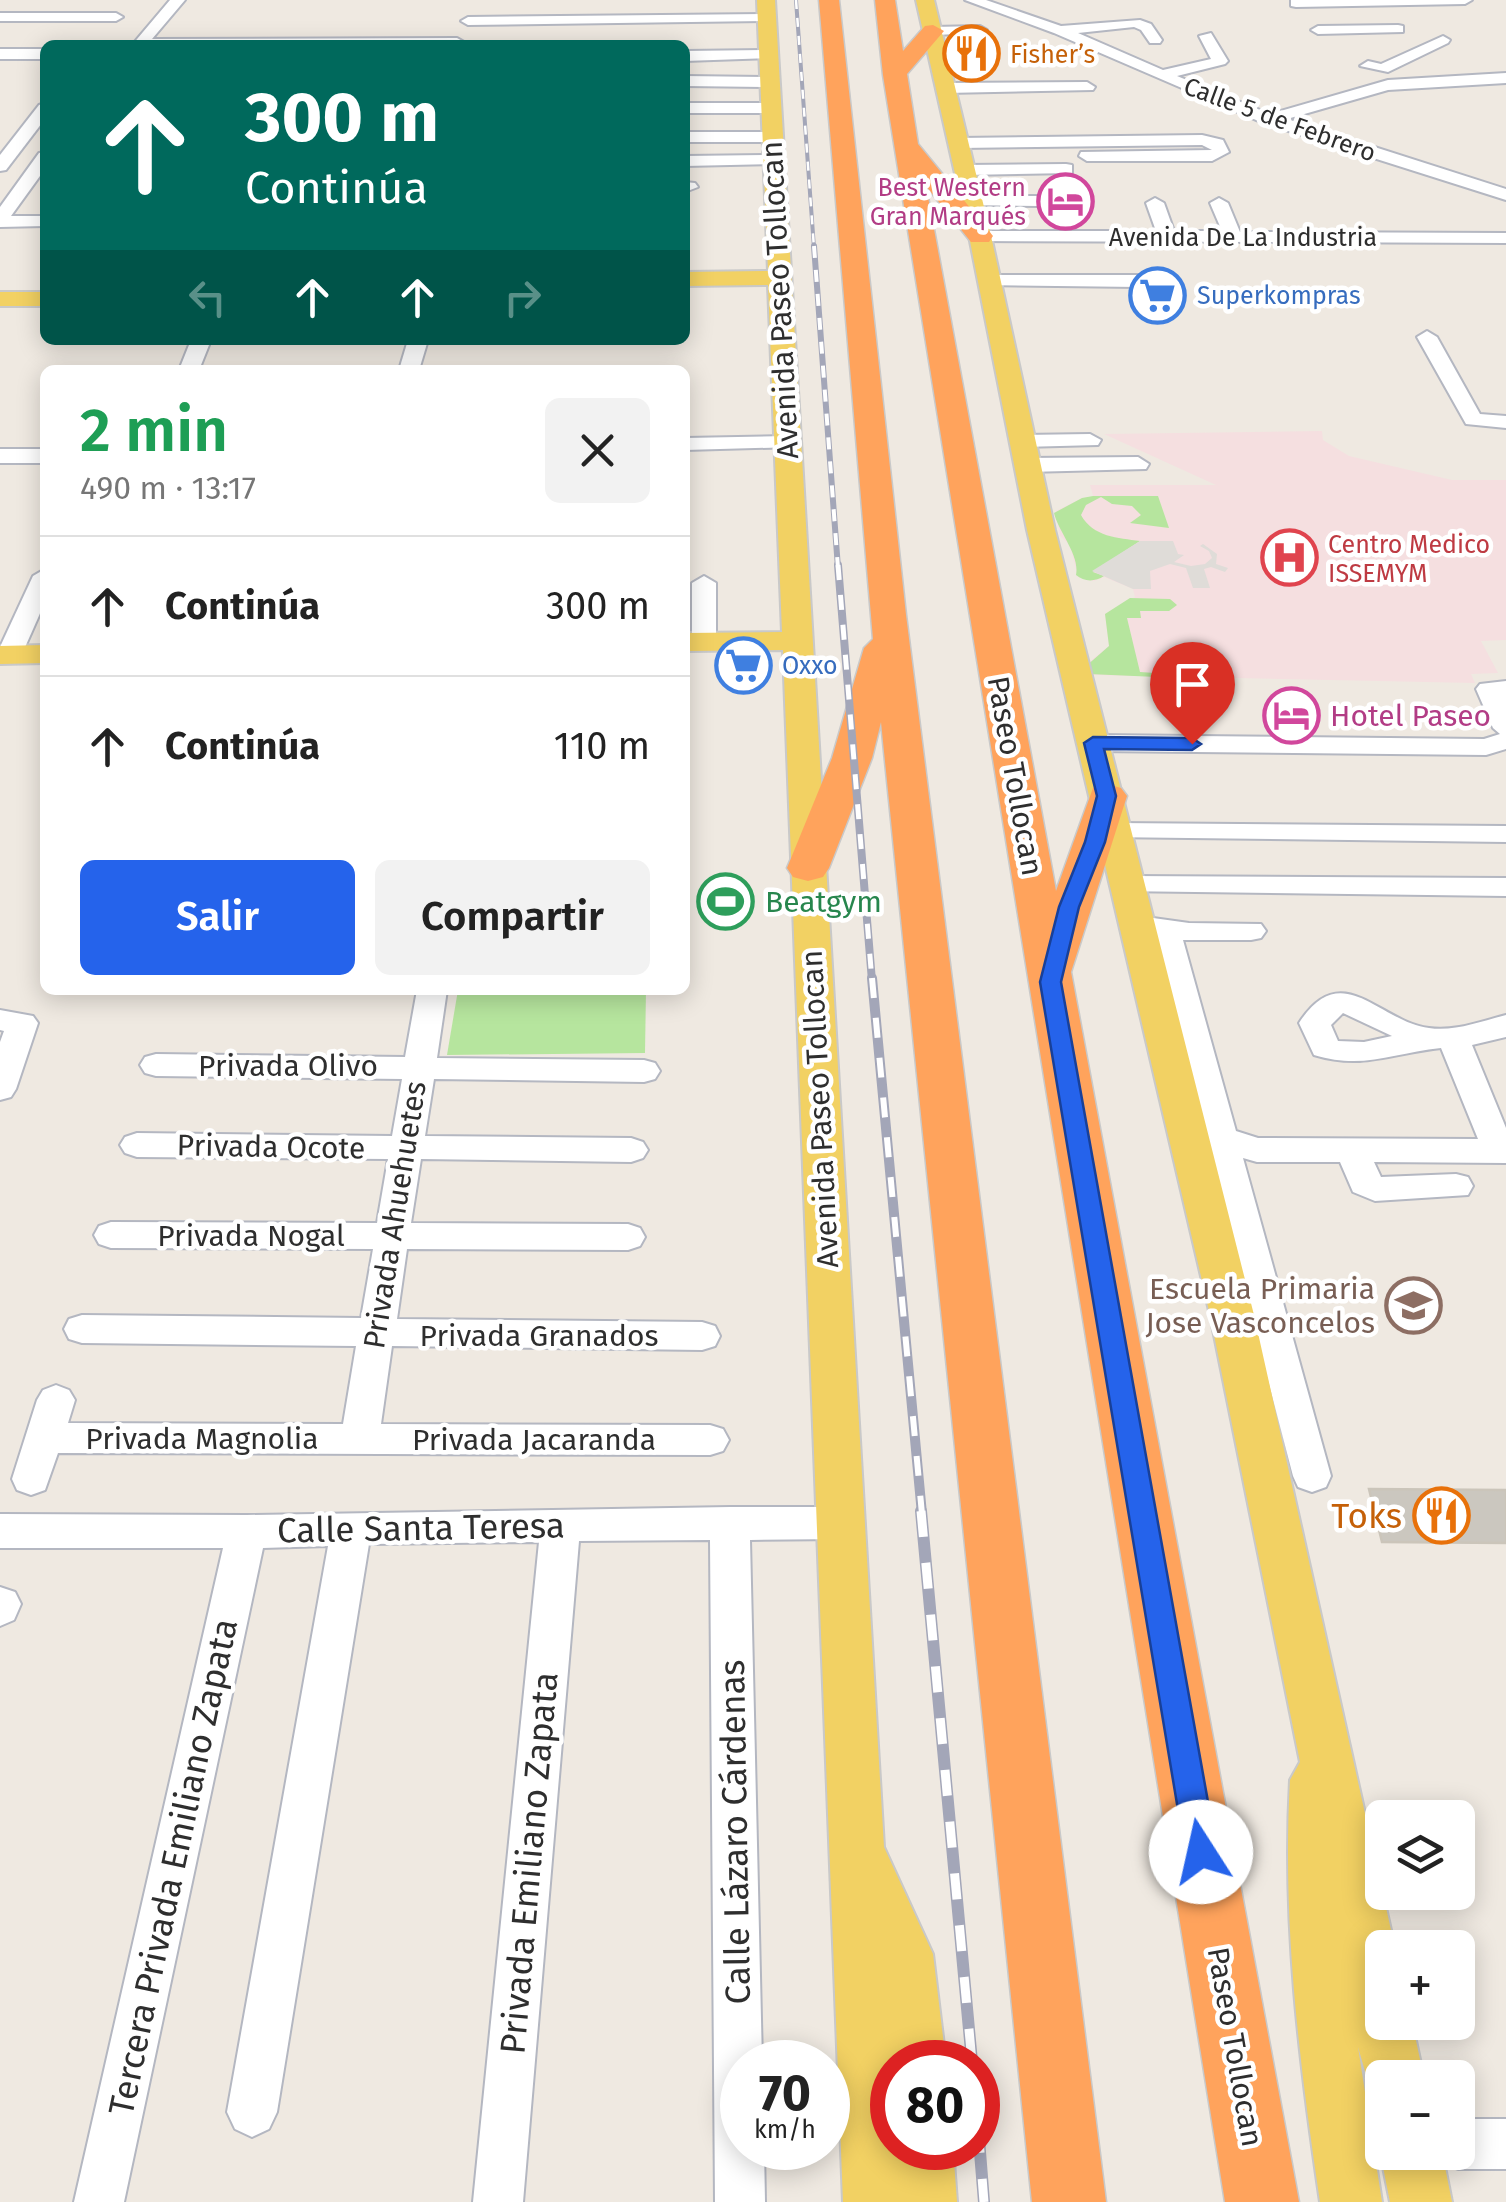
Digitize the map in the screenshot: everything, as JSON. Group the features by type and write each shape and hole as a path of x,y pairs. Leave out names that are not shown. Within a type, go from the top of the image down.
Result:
{"highway":[{"path":"829,0 888,615 1069,2202"},
{"name":"Paseo Tollocan","path":"886,1 894,75 1262,2202"},
{"path":"894,75 932,31"},
{"path":"905,139 956,211 972,199"},
{"path":"808,868 852,758 877,672 888,615"},
{"path":"1050,982 1069,907 1095,842 1111,814"}],"main road":[{"path":"925,0 1025,453 1128,885 1151,927 1217,1150 1232,1315 1390,2060"},
{"name":"Avenida Paseo Tollocan","path":"771,7 769,69 778,278 874,2202"},
{"path":"690,280 778,278"},
{"path":"0,299 40,299"},
{"path":"695,642 796,641"},
{"path":"4,654 40,654"},
{"path":"1320,1736 1313,1830 1314,1900 1333,2089 1351,2202"},
{"name":"Avenida Paseo Tollocan","path":"856,1849 904,1954 914,2040"},
{"path":"924,2170 926,2202"},
{"path":"1414,2170 1421,2202"}],"street":[{"path":"52,17 66,0"},
{"path":"106,31 129,0"},
{"path":"137,40 165,0"},
{"path":"138,40 178,0"},
{"name":"Calle 5 de Febrero","path":"972,0 1059,30 1269,120 1506,194"},
{"path":"1295,2 1465,0"},
{"path":"1295,2 1323,36 1398,29"},
{"path":"459,40 471,13 771,7"},
{"path":"0,17 116,17"},
{"name":"Calle 5 de Febrero","path":"1059,30 1141,24 1153,45 1121,57"},
{"path":"932,31 980,30"},
{"path":"1161,75 1220,61 1206,36"},
{"path":"478,40 498,38"},
{"path":"1389,66 1443,40"},
{"path":"1417,53 1440,62"},
{"path":"0,54 40,54"},
{"path":"0,78 19,54"},
{"path":"690,57 769,69"},
{"path":"1368,66 1389,66 1438,81"},
{"path":"690,70 769,69"},
{"path":"690,81 769,69"},
{"path":"1269,120 1361,90 1506,78"},
{"path":"946,88 1087,87"},
{"path":"690,110 772,142"},
{"path":"0,166 40,114"},
{"path":"690,129 772,142"},
{"path":"1338,142 1379,134"},
{"path":"690,138 772,142"},
{"path":"959,144 1202,140 1217,144 1221,152 1212,156 1086,156"},
{"path":"690,146 772,142"},
{"path":"690,160 772,142"},
{"path":"716,170 772,142"},
{"path":"972,199 1066,170"},
{"path":"0,220 38,177"},
{"path":"972,199 1036,194"},
{"name":"Avenida De La Industria","path":"972,199 1167,237 1502,238"},
{"path":"1155,203 1167,237"},
{"path":"1219,203 1234,238"},
{"path":"1480,215 1502,238"},
{"path":"0,220 40,221"},
{"path":"988,281 1138,280"},
{"path":"1427,338 1473,420 1506,422"},
{"path":"1025,453 1090,440"},
{"path":"690,444 788,442"},
{"path":"1025,453 1138,464"},
{"path":"0,456 40,456"},
{"path":"695,642 704,583"},
{"path":"4,654 40,586"},
{"path":"1506,689 1489,689 1506,728"},
{"path":"1093,743 1486,746 1506,742"},
{"path":"1111,814 1506,834"},
{"path":"1128,885 1506,887"},
{"path":"1151,927 1251,932"},
{"name":"Privada Ahuehuetes","path":"359,1440 431,995"},
{"path":"0,1020 22,1024 0,1089"},
{"path":"1312,1476 1217,1150 1503,1151 1439,1038 1500,1035"},
{"name":"Privada Olivo","path":"156,1065 644,1070"},
{"name":"Privada Ocote","path":"137,1145 631,1150"},
{"path":"1354,1151 1365,1183 1375,1190 1456,1186"},
{"name":"Privada Nogal","path":"110,1235 628,1237"},
{"name":"Privada Granados","path":"82,1328 376,1335 702,1336"},
{"name":"Privada Magnolia","path":"32,1480 56,1400"},
{"name":"Privada Magnolia","path":"46,1438 359,1440"},
{"name":"Privada Jacaranda","path":"359,1440 710,1440"},
{"name":"Calle Lázaro Cárdenas","path":"730,1523 740,2202"},
{"name":"Calle Santa Teresa","path":"0,1531 247,1532 561,1524 842,1524"},
{"name":"Privada Emiliano Zapata","path":"498,2202 561,1524"},
{"path":"252,2112 352,1530"},
{"name":"Tercera Privada Emiliano Zapata","path":"99,2202 247,1532"},
{"path":"1475,2144 1506,2144"}],"shaded area":[{"name":"Centro Medico ISSEMYM","path":"1322,431 1323,440 1349,456 1452,480 1506,480 1506,640 1481,641 1498,673 1471,674 1475,683 1092,675 1089,662 1109,646 1105,614 1135,597 1133,589 1104,577 1094,581 1078,577 1070,545 1060,536 1056,511 1082,498 1094,499 1090,485 1216,485 1104,434"},
{"path":"1140,541 1173,541 1178,554 1184,555 1174,562 1191,566 1205,564 1212,558 1200,546 1203,544 1217,554 1216,564 1228,568 1225,572 1204,569 1210,588 1193,588 1186,568 1170,564 1150,571 1151,589 1133,589 1092,571"}],"green space":[{"path":"1093,496 1158,496 1169,528 1130,523 1141,515 1132,506 1112,504 1101,497 1086,505 1081,515 1092,528 1140,541 1093,572 1104,576 1090,580 1076,575 1075,560 1054,513"},
{"path":"1130,598 1170,599 1177,605 1169,611 1140,611 1141,618 1127,618 1140,672 1155,673 1157,677 1088,674 1085,667 1109,646 1105,614"},
{"path":"457,995 646,995 645,1053 447,1055"}],"building":[{"name":"Toks","path":"1369,1489 1506,1490 1506,1543 1382,1542"}],"railway":[{"path":"796,0 814,248"},
{"path":"814,246 838,568"},
{"path":"838,565 872,981"},
{"path":"872,978 922,1514"},
{"path":"921,1511 970,2040"},
{"path":"981,2170 984,2202"}],"place":[{"name":"Fisher’s","path":"971,54"},
{"name":"Best Western Gran Marqués","path":"1065,201"},
{"name":"Superkompras","path":"1158,295"},
{"name":"Centro Medico ISSEMYM","path":"1289,558"},
{"name":"Oxxo","path":"743,665"},
{"name":"Hotel Paseo","path":"1291,716"},
{"name":"Beatgym","path":"726,902"},
{"name":"Escuela Primaria Jose Vasconcelos","path":"1414,1306"},
{"name":"Toks","path":"1441,1516"}],"route":[{"path":"1192,744 1093,743 1106,796 1095,842 1069,907 1050,982 1201,1852"}]}
